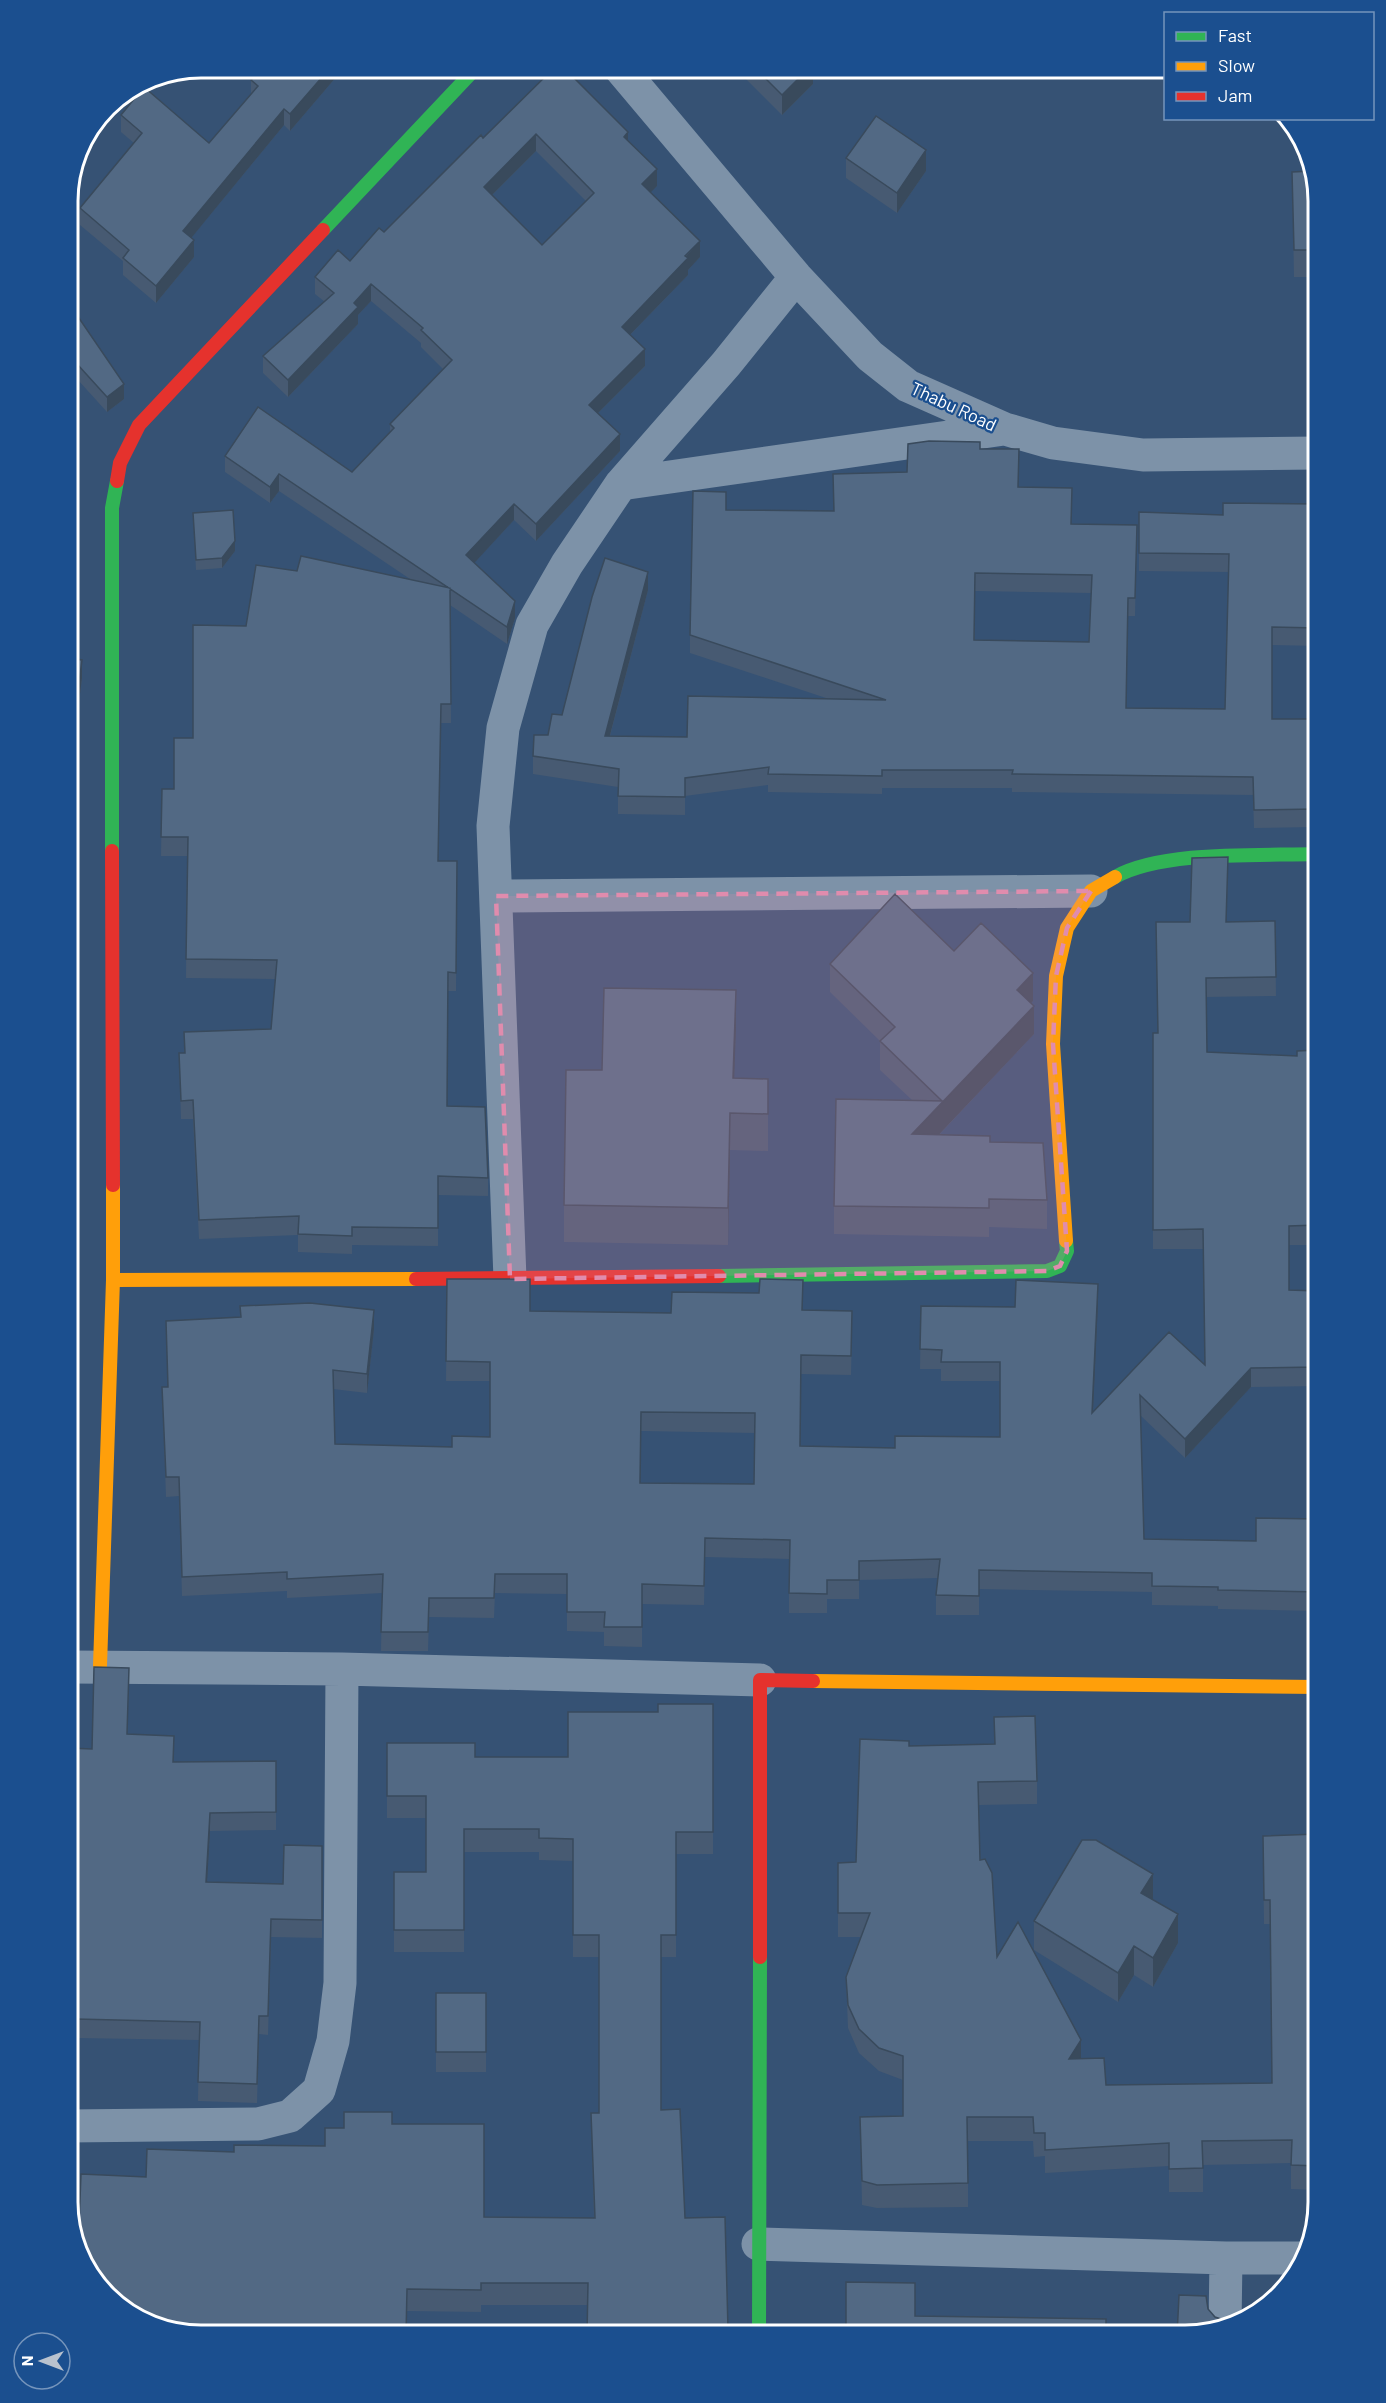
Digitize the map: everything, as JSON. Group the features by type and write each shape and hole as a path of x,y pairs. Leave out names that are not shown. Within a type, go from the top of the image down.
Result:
{"street":[{"path":"100,1666 113,1280 112,508 120,463 140,425 467,78"},
{"name":"Thabu Road","path":"628,78 796,277 870,356 908,386 1005,429 1053,443 1143,455 1308,453"},
{"path":"510,1279 493,826 503,728 532,625 567,564 621,484 726,364 796,277"},
{"path":"621,484 1005,429"},
{"path":"113,1280 510,1279 1047,1271 1060,1266 1067,1251 1053,1044 1056,976 1067,928 1091,891 1130,869 1190,859 1308,854"},
{"path":"496,896 1091,891"},
{"path":"78,1667 342,1669 760,1680 1308,1687"},
{"path":"78,2126 258,2124 290,2116 319,2090 333,2041 340,1983 342,1669"},
{"path":"759,2325 760,1680"},
{"path":"758,2244 1294,2258"},
{"path":"1225,2318 1226,2258"}],"highlighted area":[{"path":"1091,891 1067,928 1056,976 1053,1044 1067,1251 1060,1266 1047,1271 510,1279 496,896"}],"building":[{"path":"253,78 321,78 290,114 284,109 183,231 194,240 156,286 123,258 129,250 80,208 142,133 121,115 137,95 148,90 209,143 258,86 251,80"},
{"path":"544,78 574,78 628,132 624,137 657,169 642,184 700,241 685,256 688,258 622,327 645,349 589,405 620,434 536,524 514,504 466,555 515,601 507,627 279,474 270,487 225,456 258,407 352,472 394,428 390,424 452,360 421,330 423,328 371,284 354,303 358,307 288,380 263,356 334,293 315,277 338,250 350,261 379,228 384,232 481,135 483,138","holes":["536,134 594,193 542,245 484,187"]},
{"path":"765,78 799,78 782,95"},
{"path":"876,116 926,150 897,193 846,158"},
{"path":"1304,171 1306,177 1308,250 1294,250 1292,172"},
{"path":"78,317 124,384 107,397 78,365"},
{"path":"929,441 980,442 980,449 1019,449 1018,487 1072,488 1071,524 1137,525 1135,598 1128,598 1126,708 1225,709 1229,554 1139,553 1139,512 1223,515 1223,503 1308,504 1308,628 1272,627 1272,719 1308,719 1308,809 1254,810 1253,777 1012,774 1013,770 882,770 882,776 768,774 769,767 685,778 685,797 618,796 619,769 533,756 534,735 548,735 552,714 562,715 592,597 605,558 648,572 605,736 687,737 688,696 886,700 690,635 693,491 726,492 726,510 834,511 833,474 907,472 908,444","holes":["975,573 1092,575 1089,642 974,640"]},
{"path":"233,510 235,541 222,558 196,560 193,513"},
{"path":"301,556 450,588 451,704 441,704 438,861 457,861 456,973 448,972 447,1106 485,1107 488,1178 438,1176 438,1228 352,1227 352,1236 298,1234 299,1216 199,1220 193,1100 181,1101 179,1053 185,1053 184,1032 271,1029 277,960 186,959 188,837 161,837 162,789 174,789 174,738 193,738 193,625 246,626 256,565 297,571"},
{"path":"78,659 82,660 78,691"},
{"path":"1228,857 1226,922 1275,921 1276,977 1206,978 1207,1052 1297,1056 1297,1051 1308,1050 1308,1225 1289,1226 1289,1290 1308,1291 1308,1367 1251,1368 1185,1439 1140,1395 1144,1539 1256,1541 1256,1518 1308,1519 1308,1592 1152,1586 1152,1573 979,1570 979,1596 936,1595 940,1559 859,1561 859,1580 827,1580 827,1594 789,1593 790,1540 705,1538 704,1586 642,1584 642,1627 604,1627 605,1612 567,1612 567,1574 495,1574 494,1598 429,1598 428,1632 381,1632 383,1574 287,1579 287,1572 182,1577 179,1477 166,1477 162,1387 168,1387 166,1321 241,1317 240,1306 310,1303 374,1310 367,1374 333,1370 335,1444 452,1447 452,1436 490,1437 490,1362 446,1361 447,1279 530,1279 530,1311 671,1313 672,1292 759,1293 760,1279 803,1280 802,1310 852,1311 851,1356 801,1355 800,1446 895,1448 895,1436 1000,1437 1000,1362 941,1362 942,1350 920,1349 921,1306 1015,1307 1016,1280 1098,1284 1092,1413 1169,1332 1205,1365 1203,1229 1153,1230 1153,1033 1158,1033 1156,922 1190,922 1192,858","holes":["641,1412 755,1413 754,1484 640,1483"]},
{"path":"895,894 954,951 981,923 1033,973 1017,990 1034,1006 912,1134 990,1136 990,1142 1043,1143 1047,1200 989,1199 989,1208 834,1206 836,1099 942,1101 880,1041 895,1027 830,964"},
{"path":"604,988 736,990 733,1078 768,1079 768,1114 730,1113 728,1208 564,1205 566,1070 602,1070"},
{"path":"94,1667 129,1668 127,1734 174,1736 173,1762 276,1761 276,1812 210,1813 206,1882 283,1884 284,1845 322,1846 322,1920 271,1919 268,2016 259,2016 257,2084 198,2082 200,2022 78,2019 78,1748 92,1749"},
{"path":"658,1704 713,1704 713,1832 676,1832 676,1935 661,1935 661,2110 680,2109 685,2218 725,2217 728,2325 587,2325 588,2283 481,2283 481,2290 407,2289 406,2325 193,2325 161,2318 133,2304 120,2294 99,2270 85,2242 79,2219 81,2174 146,2177 147,2149 234,2152 234,2145 325,2146 325,2128 344,2128 344,2112 392,2112 392,2124 484,2124 484,2217 595,2218 591,2113 599,2113 599,1935 573,1935 573,1839 539,1838 539,1829 464,1829 464,1930 394,1930 394,1872 426,1872 426,1796 387,1796 387,1743 475,1743 475,1757 568,1757 568,1712 658,1712"},
{"path":"1035,1716 1037,1781 978,1782 980,1860 985,1859 992,1873 997,1957 1018,1922 1081,2040 1069,2059 1104,2058 1106,2085 1272,2083 1270,1900 1264,1900 1263,1836 1308,1834 1308,2166 1291,2165 1292,2140 1202,2141 1203,2168 1169,2169 1169,2143 1045,2150 1045,2133 1034,2133 1033,2117 967,2117 968,2183 877,2185 862,2181 860,2117 903,2116 903,2056 879,2048 859,2029 848,2005 846,1977 870,1913 838,1913 838,1863 856,1862 860,1739 909,1741 909,1746 995,1744 994,1717"},
{"path":"1082,1840 1096,1840 1153,1874 1141,1893 1178,1914 1153,1958 1134,1946 1118,1973 1034,1921"},
{"path":"436,1993 486,1993 486,2052 436,2052"},
{"path":"846,2282 915,2283 915,2316 1106,2319 1106,2325 846,2325"},
{"path":"1179,2295 1206,2296 1208,2309 1215,2317 1222,2319 1201,2324 1178,2325"}],"traffic: fast":[{"path":"323,230 467,78"},
{"path":"112,851 112,508 117,481"},
{"path":"1115,877 1135,868 1186,858 1308,854"},
{"path":"719,1276 1047,1271 1060,1266 1067,1251 1066,1241"},
{"path":"759,2325 760,1957"}],"traffic: slow":[{"path":"1066,1241 1053,1044 1056,976 1067,928 1091,891 1115,877"},
{"path":"100,1666 113,1280 113,1185"},
{"path":"113,1280 416,1279"},
{"path":"813,1681 1308,1687"}],"traffic: jam":[{"path":"117,481 120,463 139,425 323,230"},
{"path":"112,851 113,1185"},
{"path":"416,1279 719,1276"},
{"path":"760,1957 760,1680 813,1681"}]}
